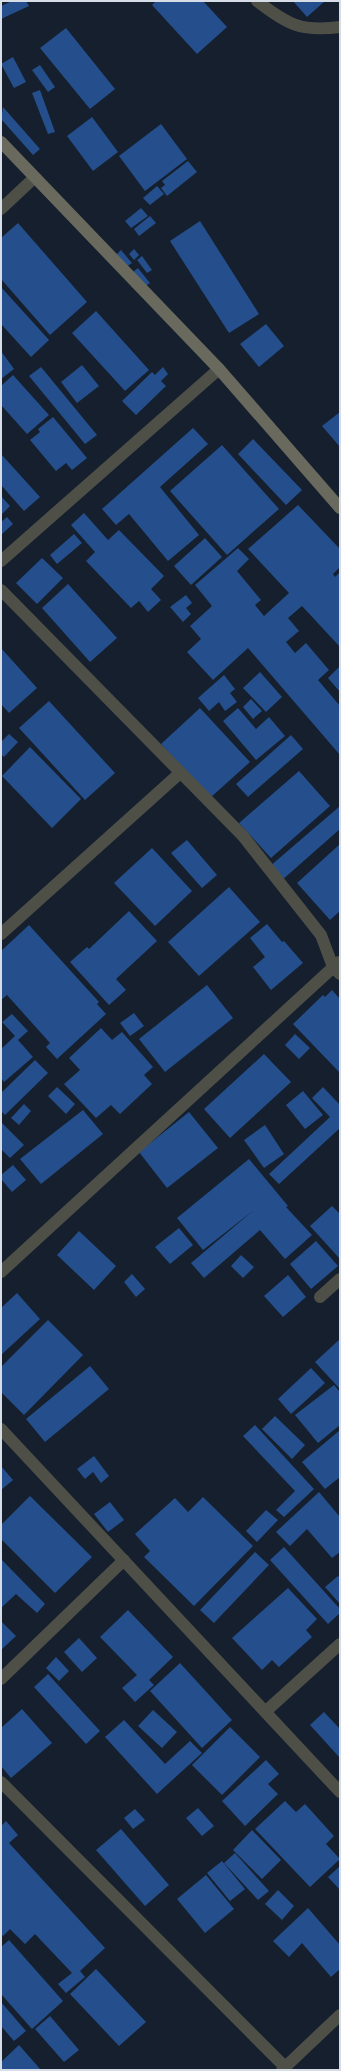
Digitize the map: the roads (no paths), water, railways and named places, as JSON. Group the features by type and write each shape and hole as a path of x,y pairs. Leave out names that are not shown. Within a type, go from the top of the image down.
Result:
{"main road":[{"path":"1,142 219,369 340,508"}],"street":[{"path":"258,1 293,26 320,30 340,27"},
{"path":"1,209 34,178"},
{"path":"1,562 219,369"},
{"path":"1,590 180,774 244,836 321,935 338,968 1,1272"},
{"path":"1,934 180,774"},
{"path":"320,1297 340,1279"},
{"path":"1,1429 340,1792"},
{"path":"1,1679 124,1560"},
{"path":"265,1712 340,1644"},
{"path":"1,1782 283,2069 340,2015"}]}
